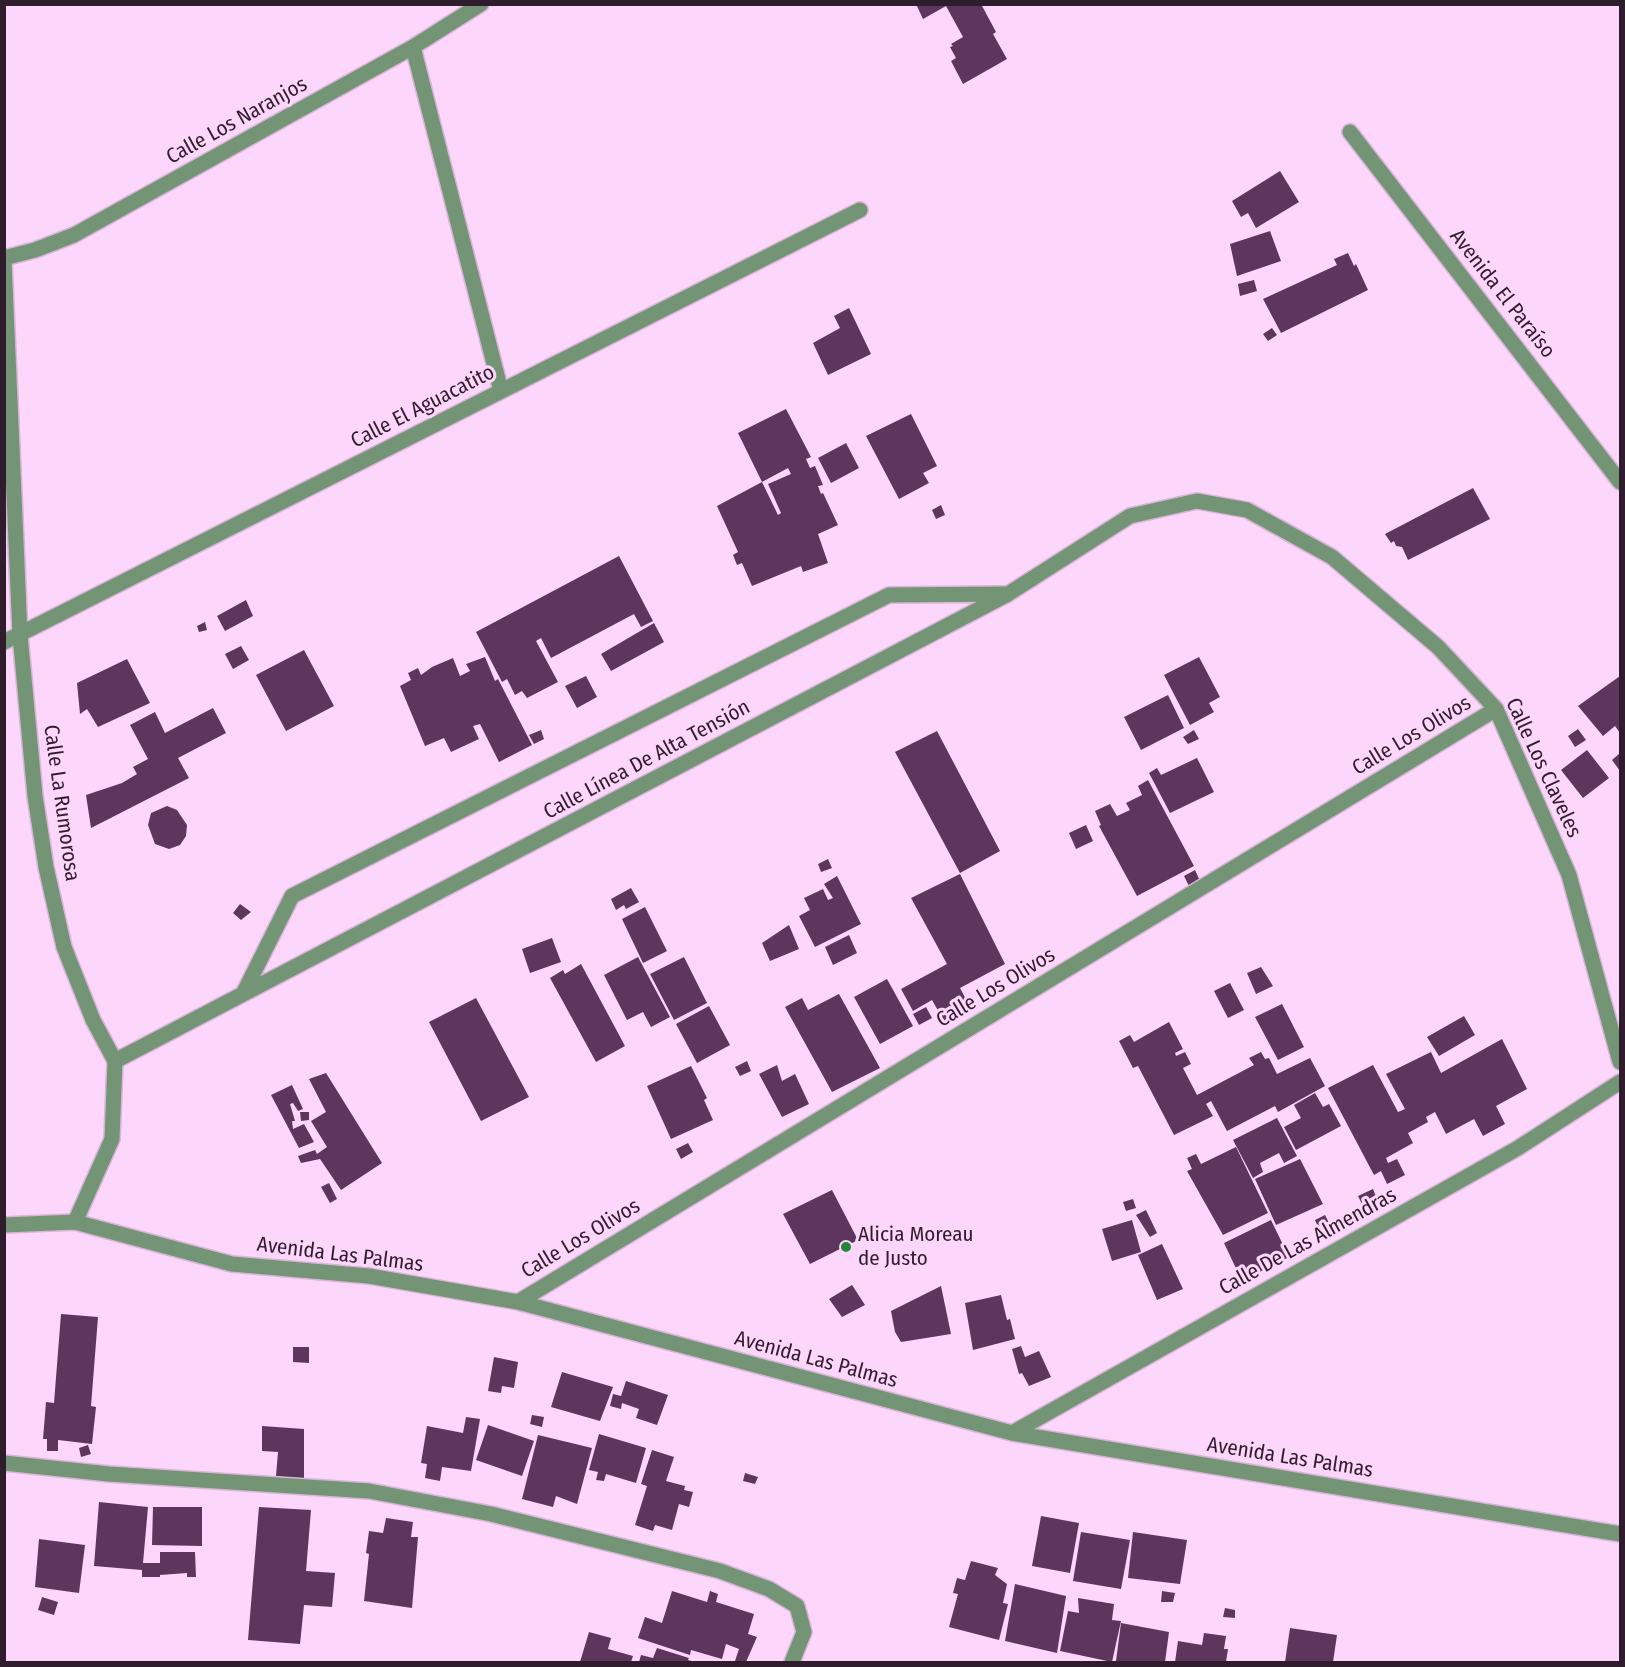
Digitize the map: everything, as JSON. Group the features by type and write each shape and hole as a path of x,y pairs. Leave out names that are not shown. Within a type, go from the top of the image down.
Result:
{"street":[{"name":"Calle Los Naranjos","path":"4,259 74,235 413,47 481,4"},
{"path":"413,47 501,391"},
{"name":"Avenida El Paraíso","path":"1350,132 1620,482"},
{"name":"Calle El Aguacatito","path":"4,642 860,210"},
{"name":"Calle La Rumorosa","path":"4,259 20,634 35,796 46,867 64,947 93,1020 115,1061"},
{"name":"Calle Línea De Alta Tensión","path":"115,1061 1008,594 1130,516 1197,501"},
{"name":"Calle Los Claveles","path":"1197,501 1247,510 1332,557 1438,646 1496,709 1569,875 1620,1062"},
{"path":"243,994 292,896 889,595 1008,594"},
{"name":"Calle Los Olivos","path":"518,1302 1496,709"},
{"path":"75,1222 112,1139 115,1061"},
{"name":"Calle De Las Almendras","path":"1012,1433 1518,1148 1620,1082"},
{"name":"Avenida Las Palmas","path":"4,1225 75,1222 232,1264 369,1276 518,1302 1012,1433 1620,1534"},
{"path":"4,1463 109,1474 369,1491 490,1514 720,1571 770,1589 797,1606 804,1632 792,1662"}],"building":[{"path":"916,4 981,4 996,32 993,34 1007,59 963,84 951,61 956,58 950,47 963,37 946,6 923,19"},
{"path":"1280,171 1299,202 1256,228 1248,213 1241,217 1232,201"},
{"path":"1270,231 1281,261 1237,276 1230,244"},
{"path":"1348,253 1354,266 1356,264 1368,290 1281,333 1263,299 1337,265 1334,259"},
{"path":"1254,280 1257,291 1240,296 1238,284"},
{"path":"849,308 871,354 828,375 813,343 840,328 834,316"},
{"path":"1272,328 1277,335 1268,341 1263,334"},
{"path":"786,409 811,457 806,459 810,468 815,466 823,485 818,486 821,494 823,493 838,525 818,534 828,563 803,572 801,566 752,586 742,563 737,565 733,555 738,552 717,506 762,482 738,433","holes":["788,468 791,474 768,484 781,513 778,515 762,482"]},
{"path":"911,414 937,466 923,473 929,483 899,499 866,436"},
{"path":"846,443 859,468 831,483 818,458"},
{"path":"1473,488 1490,519 1408,560 1402,547 1396,546 1394,541 1391,543 1385,534"},
{"path":"941,505 945,515 936,519 932,510"},
{"path":"619,556 653,621 641,627 634,614 551,658 541,638 536,641 558,682 527,698 522,691 515,695 507,679 502,682 476,632"},
{"path":"246,600 253,616 225,631 217,616"},
{"path":"205,622 207,630 199,632 197,626"},
{"path":"654,623 664,642 611,671 601,654"},
{"path":"241,646 249,660 233,669 225,654"},
{"path":"304,650 334,706 286,731 256,675"},
{"path":"485,657 495,681 498,679 532,745 499,762 480,724 473,726 479,739 451,752 444,738 425,746 400,686 411,680 408,673 418,668 421,675 432,667 453,658 460,676 470,671 466,664"},
{"path":"1199,657 1220,697 1209,703 1214,712 1190,725 1164,675"},
{"path":"127,659 150,703 98,727 87,709 80,714 77,683"},
{"path":"586,676 597,697 577,708 565,686"},
{"path":"1620,676 1620,733 1615,726 1603,736 1578,706"},
{"path":"1168,695 1184,728 1141,750 1124,717"},
{"path":"213,708 226,733 178,758 189,778 91,828 86,795 122,783 137,774 133,767 148,759 130,725 155,712 165,733"},
{"path":"1578,729 1586,740 1575,747 1568,736"},
{"path":"541,730 544,739 534,744 529,735"},
{"path":"1194,730 1199,739 1188,744 1183,737"},
{"path":"937,731 1000,851 960,873 895,752"},
{"path":"1587,750 1609,778 1583,798 1561,770"},
{"path":"1620,753 1620,771 1612,760"},
{"path":"1197,758 1214,792 1170,813 1149,773 1157,768 1161,775"},
{"path":"1148,780 1194,866 1137,896 1099,826 1101,825 1095,811 1110,804 1117,816 1130,810 1126,803 1142,795 1138,786"},
{"path":"167,806 177,810 187,825 186,836 180,845 169,849 155,844 148,825 151,813"},
{"path":"1086,825 1093,841 1076,849 1069,833"},
{"path":"828,859 832,868 821,872 818,864"},
{"path":"1195,870 1201,883 1190,888 1184,876"},
{"path":"960,874 1005,964 960,988 970,1007 944,1021 932,1000 913,1011 901,989 947,964 911,898"},
{"path":"837,876 861,924 815,947 799,916 810,910 804,898 823,889 828,900 833,898 824,884"},
{"path":"631,888 639,902 626,909 624,905 616,910 611,899"},
{"path":"240,904 251,912 241,920 233,913"},
{"path":"645,907 667,951 643,963 622,919"},
{"path":"789,925 799,949 770,961 762,943"},
{"path":"849,935 857,953 833,965 825,947"},
{"path":"552,938 561,962 530,973 522,949"},
{"path":"638,957 670,1017 651,1027 643,1012 627,1020 604,975"},
{"path":"684,957 707,1003 674,1020 650,974"},
{"path":"581,964 625,1046 596,1062 550,978 563,970 565,974"},
{"path":"1261,967 1273,986 1256,994 1247,973"},
{"path":"887,979 913,1026 880,1044 854,997"},
{"path":"1230,983 1244,1010 1228,1018 1214,991"},
{"path":"839,994 880,1068 832,1092 785,1007 802,998 808,1010"},
{"path":"476,998 529,1097 481,1121 429,1022"},
{"path":"1282,1004 1304,1047 1278,1060 1255,1017"},
{"path":"709,1006 730,1045 697,1063 676,1024"},
{"path":"926,1007 932,1018 919,1025 913,1014"},
{"path":"1464,1016 1475,1035 1439,1056 1427,1037"},
{"path":"1169,1022 1183,1049 1175,1053 1176,1056 1185,1052 1191,1064 1183,1068 1197,1095 1254,1065 1249,1058 1261,1052 1265,1059 1269,1058 1277,1074 1310,1058 1325,1086 1278,1112 1275,1106 1227,1131 1211,1101 1206,1104 1213,1116 1174,1135 1138,1066 1133,1068 1119,1041 1130,1035 1134,1042"},
{"path":"1502,1039 1527,1089 1496,1106 1505,1124 1483,1136 1474,1119 1446,1134 1435,1112 1426,1117 1428,1122 1408,1133 1413,1143 1386,1158 1388,1163 1397,1159 1405,1175 1387,1184 1381,1171 1374,1175 1328,1088 1373,1065 1398,1112 1405,1109 1386,1074 1431,1052 1441,1073"},
{"path":"747,1061 751,1071 740,1076 735,1067"},
{"path":"777,1065 782,1081 795,1074 809,1104 782,1117 759,1074"},
{"path":"691,1066 707,1098 704,1100 713,1120 671,1139 647,1086"},
{"path":"326,1073 382,1163 341,1190 320,1159 301,1163 298,1156 315,1150 317,1154 327,1147 311,1121 326,1112 309,1079"},
{"path":"292,1085 303,1109 298,1111 293,1103 290,1104 295,1121 292,1121 293,1129 304,1124 314,1142 299,1148 271,1095"},
{"path":"1315,1093 1323,1107 1329,1104 1341,1126 1296,1150 1284,1127 1301,1118 1294,1105"},
{"path":"300,1112 309,1112 309,1120 301,1121"},
{"path":"1277,1118 1297,1156 1284,1163 1279,1153 1260,1163 1263,1172 1253,1178 1233,1140"},
{"path":"688,1143 693,1152 681,1159 676,1149"},
{"path":"1236,1147 1268,1213 1223,1235 1187,1171 1192,1169 1187,1158 1196,1154 1201,1164"},
{"path":"1300,1159 1323,1204 1276,1225 1255,1179"},
{"path":"329,1183 337,1199 330,1203 321,1187"},
{"path":"1373,1189 1379,1204 1365,1210 1358,1196"},
{"path":"832,1190 858,1240 810,1264 783,1214"},
{"path":"1133,1199 1136,1208 1126,1211 1123,1202"},
{"path":"1146,1210 1157,1233 1150,1237 1136,1215"},
{"path":"1325,1215 1332,1229 1321,1234 1315,1220"},
{"path":"1132,1220 1141,1252 1112,1261 1102,1229"},
{"path":"1271,1220 1289,1257 1242,1281 1224,1243"},
{"path":"1162,1244 1183,1289 1157,1300 1138,1255"},
{"path":"852,1285 865,1305 842,1317 829,1299"},
{"path":"941,1286 951,1334 901,1342 895,1332 891,1311"},
{"path":"1001,1295 1007,1320 1010,1319 1015,1339 973,1350 965,1303"},
{"path":"61,1314 98,1317 91,1406 96,1407 92,1444 58,1440 58,1451 47,1451 47,1439 43,1439 46,1402 54,1403"},
{"path":"1021,1346 1025,1357 1039,1351 1051,1377 1029,1386 1022,1373 1019,1374 1012,1349"},
{"path":"293,1347 309,1347 309,1363 293,1362"},
{"path":"494,1357 518,1362 514,1388 502,1386 501,1393 488,1391"},
{"path":"562,1372 613,1387 600,1421 551,1407"},
{"path":"626,1381 668,1395 657,1425 636,1418 639,1409 622,1403 621,1409 610,1406 613,1394 621,1396"},
{"path":"532,1415 544,1417 542,1427 530,1424"},
{"path":"466,1417 480,1419 471,1471 442,1467 440,1481 425,1478 427,1464 421,1463 427,1426 463,1433"},
{"path":"488,1425 534,1441 522,1476 476,1460"},
{"path":"262,1426 304,1429 304,1480 276,1476 278,1452 262,1451"},
{"path":"599,1434 646,1448 636,1483 606,1474 604,1481 596,1480 598,1472 589,1470"},
{"path":"538,1435 592,1448 577,1504 556,1496 553,1507 522,1499"},
{"path":"88,1445 91,1454 81,1457 79,1448"},
{"path":"652,1450 674,1457 666,1481 685,1486 684,1490 693,1492 689,1507 679,1504 672,1530 655,1525 653,1531 635,1525 647,1486 641,1484"},
{"path":"745,1473 758,1477 755,1484 743,1481"},
{"path":"99,1502 148,1507 143,1563 160,1563 160,1552 195,1552 196,1577 187,1577 187,1573 142,1577 142,1570 94,1566"},
{"path":"153,1507 202,1507 202,1546 152,1545"},
{"path":"259,1507 311,1510 306,1571 335,1573 332,1607 304,1605 300,1644 248,1640"},
{"path":"1041,1516 1079,1523 1070,1573 1032,1566"},
{"path":"386,1518 413,1522 411,1537 418,1537 412,1608 364,1601 369,1531 383,1533"},
{"path":"1081,1532 1130,1540 1121,1589 1073,1581"},
{"path":"1133,1532 1187,1540 1180,1584 1128,1578"},
{"path":"39,1539 85,1545 79,1593 35,1587"},
{"path":"971,1561 998,1568 995,1575 1007,1584 1003,1603 1008,1604 999,1640 949,1627 958,1594 953,1593 957,1578 965,1580"},
{"path":"1015,1584 1066,1596 1057,1653 1005,1641"},
{"path":"672,1591 707,1602 710,1591 718,1594 716,1602 754,1614 748,1634 757,1637 746,1662 735,1661 739,1649 726,1644 722,1659 691,1650 690,1655 638,1638 645,1617 662,1623"},
{"path":"1162,1591 1175,1593 1173,1602 1161,1602"},
{"path":"42,1597 58,1602 54,1615 38,1610"},
{"path":"1078,1598 1114,1604 1112,1620 1121,1621 1112,1662 1060,1651 1068,1611 1079,1613"},
{"path":"1225,1608 1235,1610 1235,1618 1223,1617"},
{"path":"1121,1623 1169,1632 1165,1662 1116,1661"},
{"path":"1290,1628 1337,1635 1333,1662 1285,1662"},
{"path":"589,1632 611,1638 608,1649 633,1656 631,1662 580,1662"},
{"path":"1204,1633 1226,1636 1224,1649 1228,1649 1226,1662 1175,1662 1178,1641 1202,1645"},
{"path":"657,1648 695,1662 639,1662 641,1655 653,1658"}],"place":[{"name":"Alicia Moreau de Justo","path":"846,1247"}]}
